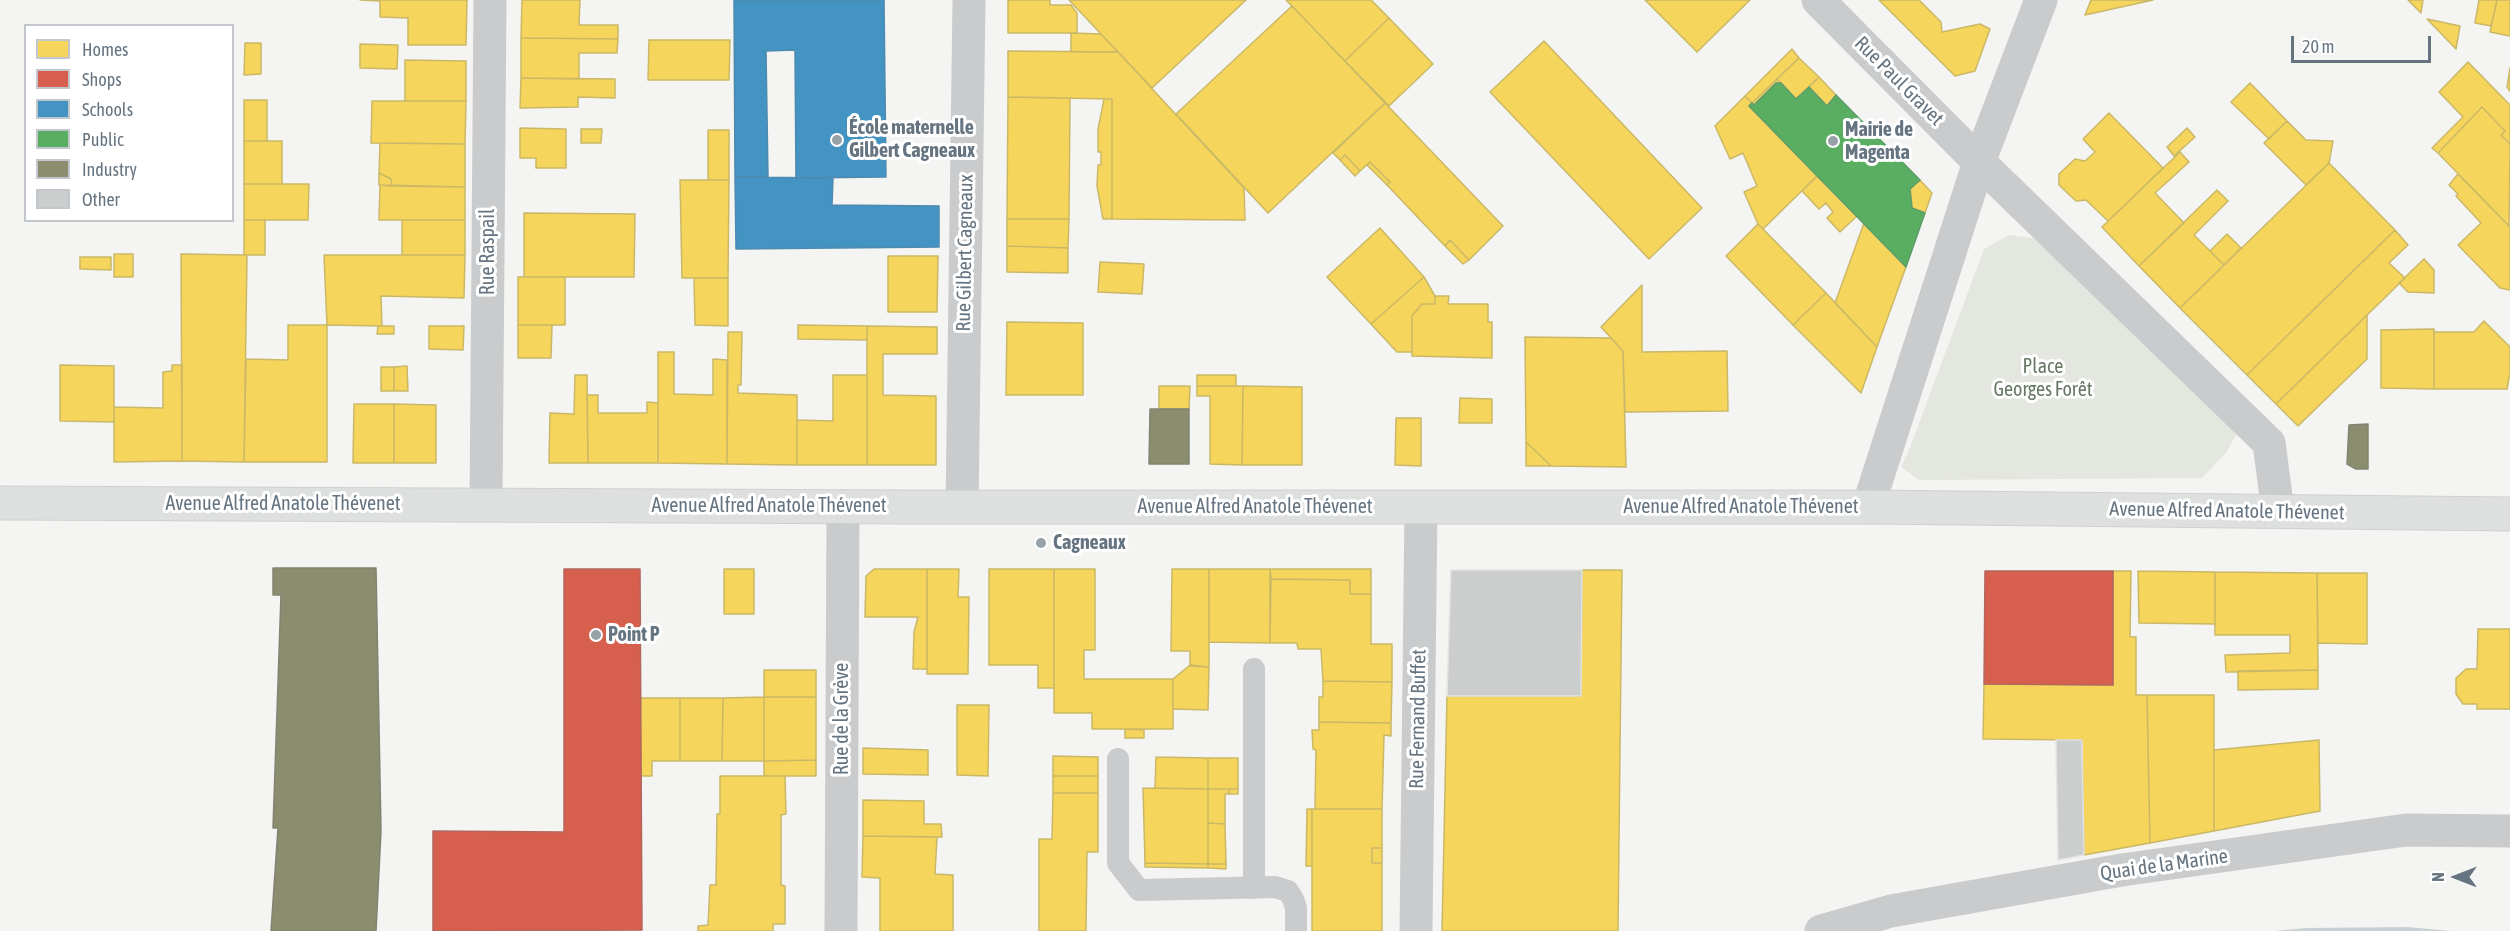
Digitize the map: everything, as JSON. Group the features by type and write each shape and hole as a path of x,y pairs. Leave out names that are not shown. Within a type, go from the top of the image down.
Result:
{"main road":[{"name":"Avenue Alfred Anatole Thévenet","path":"0,503 962,507 1868,507 2510,512"}],"street":[{"name":"Rue Raspail","path":"486,505 490,0"},
{"name":"Rue Gilbert Cagneaux","path":"962,507 969,0"},
{"name":"Rue Paul Gravet","path":"1818,0 1980,162 2269,443 2278,511"},
{"path":"1868,507 1980,162 2041,0"},
{"name":"Rue de la Grève","path":"841,931 843,506"},
{"name":"Rue Fernand Buffet","path":"1416,931 1421,507"},
{"name":"Quai de la Marine","path":"1821,931 1891,910 2122,870 2406,830 2510,831"}],"lane":[{"path":"1254,669 1254,888"},
{"path":"1118,759 1118,863 1139,890 1275,887 1288,891 1296,908 1296,931"}],"green space":[{"name":"Place Georges Forêt","path":"2009,235 2047,240 2238,431 2226,453 2202,478 1919,480 1901,467 1984,249"}],"shaded area":[{"path":"2408,927 2451,931 2275,931 2306,928"}],"building: Homes":[{"path":"360,0 467,0 466,45 408,45 408,18 380,17 380,1"},
{"path":"522,0 580,0 579,25 618,25 618,39 521,38"},
{"path":"1008,0 1050,0 1050,5 1071,5 1077,13 1077,33 1008,33"},
{"path":"1069,0 1246,0 1152,88"},
{"path":"1286,0 1371,0 1389,18 1345,61"},
{"path":"1645,0 1750,0 1697,52"},
{"path":"1879,0 1919,0 1941,22 1942,32 1980,24 1990,29 1975,71 1955,76"},
{"path":"2091,0 2153,0 2085,15"},
{"path":"2408,0 2423,0 2421,13"},
{"path":"2479,0 2497,0 2491,26 2475,23"},
{"path":"2497,0 2510,0 2510,36 2490,32"},
{"path":"1292,6 1385,103 1268,213 1176,114"},
{"path":"1389,18 1433,64 1389,106 1345,61"},
{"path":"2427,19 2460,26 2456,49"},
{"path":"1071,33 1101,34 1118,52 1071,52"},
{"path":"521,38 618,39 617,53 579,53 579,79 521,78"},
{"path":"649,40 730,40 729,80 648,80"},
{"path":"1544,41 1702,208 1649,259 1490,92"},
{"path":"245,43 261,43 261,74 244,75"},
{"path":"360,44 398,45 397,69 360,68"},
{"path":"1792,49 1799,58 1752,103 1745,96"},
{"path":"1008,51 1118,52 1244,188 1245,220 1112,219 1112,99 1008,97"},
{"path":"1799,58 1819,77 1796,99 1777,79"},
{"path":"405,60 466,61 466,101 405,101"},
{"path":"2468,62 2510,105 2510,144 2501,135 2505,131 2482,107 2438,153 2432,148 2463,117 2439,92"},
{"path":"2510,68 2510,91 2507,87"},
{"path":"1819,77 1836,95 1827,106 1809,87"},
{"path":"521,78 615,79 615,98 578,97 578,107 520,108"},
{"path":"1777,79 1781,83 1776,83 1754,105 1752,103"},
{"path":"2250,83 2287,121 2269,139 2231,102"},
{"path":"1745,96 1752,103 1749,106 1817,176 1763,229 1758,224 1744,192 1757,186 1743,153 1730,159 1715,126"},
{"path":"1008,97 1070,98 1069,219 1007,219"},
{"path":"1104,99 1112,99 1112,219 1103,219 1097,186 1098,165 1101,165 1101,152 1098,152 1098,129"},
{"path":"244,100 267,100 267,141 244,141"},
{"path":"372,101 466,101 465,144 371,143"},
{"path":"1385,103 1503,226 1469,260 1450,240 1445,246 1387,185 1390,182 1370,162 1360,171 1345,155 1340,160 1333,153"},
{"path":"2482,107 2505,131 2501,135 2510,144 2509,226 2438,153"},
{"path":"2109,113 2163,168 2108,221 2086,200 2076,201 2059,185 2059,174 2075,159 2085,161 2095,152 2083,139"},
{"path":"2287,121 2306,140 2333,141 2329,163 2306,185 2264,143"},
{"path":"520,128 566,129 566,168 536,168 536,158 520,158"},
{"path":"2187,128 2195,137 2174,156 2167,147"},
{"path":"581,129 602,129 601,143 581,143"},
{"path":"708,130 729,130 729,180 708,180"},
{"path":"244,141 282,141 282,184 244,184"},
{"path":"380,143 465,144 465,187 392,186 391,179 379,173"},
{"path":"2180,152 2189,162 2155,193 2184,223 2139,266 2102,227"},
{"path":"1345,155 1360,171 1355,176 1340,160"},
{"path":"1370,162 1390,182 1387,185 1367,165"},
{"path":"2329,163 2395,230 2247,375 2180,308"},
{"path":"379,173 391,179 392,186 379,185"},
{"path":"2458,174 2510,227 2510,290 2500,288 2458,245 2481,223 2449,185"},
{"path":"1817,176 1857,216 1840,232 1827,218 1833,212 1826,203 1819,209 1802,191"},
{"path":"680,180 729,180 728,278 682,278"},
{"path":"1920,180 1932,193 1925,213 1912,208 1910,189"},
{"path":"244,184 309,184 308,220 244,220"},
{"path":"380,185 465,187 465,220 379,220"},
{"path":"2217,190 2228,201 2194,235 2224,265 2180,308 2139,266"},
{"path":"524,213 635,214 634,277 524,277"},
{"path":"1007,219 1069,219 1068,248 1007,246"},
{"path":"244,220 265,220 265,255 244,255"},
{"path":"402,220 465,220 465,255 402,255"},
{"path":"1864,223 1906,267 1877,347 1835,303"},
{"path":"1758,224 1826,293 1793,325 1726,256"},
{"path":"1380,228 1424,277 1371,324 1327,277"},
{"path":"2395,230 2408,245 2389,263 2405,278 2276,404 2247,375"},
{"path":"2227,234 2241,248 2224,265 2210,251"},
{"path":"1450,240 1469,260 1463,264 1445,246"},
{"path":"1007,246 1068,248 1068,273 1007,272"},
{"path":"114,254 133,254 133,277 114,277"},
{"path":"181,254 247,255 244,462 182,461"},
{"path":"324,255 465,255 464,298 381,296 382,326 327,325"},
{"path":"888,256 938,256 937,312 888,312"},
{"path":"80,257 111,257 111,270 80,269"},
{"path":"2424,259 2434,270 2434,293 2408,292 2399,283"},
{"path":"1100,262 1144,264 1142,294 1098,292"},
{"path":"518,277 565,277 565,325 518,325"},
{"path":"1424,277 1435,296 1435,304 1422,304 1412,316 1412,352 1397,352 1371,324"},
{"path":"694,278 728,278 728,326 695,325"},
{"path":"1642,285 1642,352 1727,351 1728,411 1625,412 1623,351 1601,327"},
{"path":"1826,293 1877,347 1861,393 1793,325"},
{"path":"1435,296 1449,296 1448,304 1488,304 1488,322 1492,322 1492,358 1412,356 1412,316 1422,304 1435,304"},
{"path":"2367,315 2367,359 2298,426 2276,404"},
{"path":"2484,321 2510,347 2510,373 2507,389 2434,389 2434,332 2474,332"},
{"path":"1007,322 1083,323 1083,395 1006,395"},
{"path":"288,325 327,325 327,462 244,462 246,359 288,360"},
{"path":"518,325 552,325 551,358 518,358"},
{"path":"798,325 867,326 867,340 798,339"},
{"path":"378,326 394,326 394,334 377,334"},
{"path":"429,326 464,326 463,350 429,349"},
{"path":"867,326 937,327 937,354 883,354 883,395 936,396 936,465 867,465"},
{"path":"2434,329 2434,389 2381,388 2381,330"},
{"path":"728,332 742,332 741,385 738,385 738,393 797,395 797,465 727,464"},
{"path":"1525,337 1611,338 1623,351 1626,467 1551,466 1526,442"},
{"path":"658,352 674,352 674,394 713,395 713,359 727,360 727,464 658,463"},
{"path":"60,365 114,366 114,422 60,421"},
{"path":"172,365 182,365 182,461 114,462 114,407 163,408 163,372 172,371"},
{"path":"407,366 408,391 394,391 394,367"},
{"path":"381,367 394,367 394,391 381,391"},
{"path":"575,375 587,375 588,463 549,463 550,413 574,414"},
{"path":"833,375 867,375 867,465 797,465 797,420 833,421"},
{"path":"1197,375 1236,375 1236,386 1197,386"},
{"path":"1159,386 1190,386 1189,409 1159,409"},
{"path":"1197,386 1243,386 1242,465 1210,464 1210,396 1197,396"},
{"path":"1243,386 1302,387 1302,465 1242,465"},
{"path":"587,395 598,395 598,413 647,413 647,402 658,403 658,463 588,463"},
{"path":"1460,398 1492,399 1492,423 1459,423"},
{"path":"354,404 394,404 394,463 353,463"},
{"path":"394,404 436,405 436,463 394,463"},
{"path":"1396,418 1421,418 1421,466 1395,465"},
{"path":"1526,442 1551,466 1526,466"},
{"path":"724,569 754,569 754,614 724,614"},
{"path":"874,569 927,569 927,669 913,669 914,632 918,617 865,617 866,576"},
{"path":"927,569 959,569 958,597 969,597 968,674 927,674"},
{"path":"989,569 1054,569 1054,688 1038,688 1038,665 989,665"},
{"path":"1054,569 1095,569 1095,650 1084,650 1084,679 1173,679 1173,729 1092,729 1092,713 1054,713"},
{"path":"1172,569 1209,569 1209,667 1190,666 1190,651 1171,651"},
{"path":"1209,569 1270,569 1270,643 1209,642"},
{"path":"1270,569 1371,569 1371,594 1350,594 1350,580 1271,579"},
{"path":"1582,570 1622,570 1618,931 1442,931 1447,696 1581,696"},
{"path":"2113,571 2131,571 2130,637 2136,637 2136,695 2147,695 2150,843 2084,855 2082,740 1983,739 1984,684 2113,685"},
{"path":"2138,571 2215,572 2215,624 2139,623"},
{"path":"2215,572 2317,573 2318,670 2226,672 2225,655 2290,653 2290,635 2215,635"},
{"path":"2317,573 2367,573 2367,644 2318,643"},
{"path":"1271,579 1350,580 1350,594 1371,594 1371,644 1392,644 1392,682 1323,681 1321,649 1298,649 1297,643 1270,643"},
{"path":"2478,629 2510,629 2510,709 2477,709 2477,704 2463,704 2456,694 2456,678 2466,669 2477,669"},
{"path":"1190,665 1209,667 1208,710 1173,709 1173,679"},
{"path":"764,670 816,670 816,697 764,697"},
{"path":"2318,670 2318,689 2238,690 2238,671"},
{"path":"1323,681 1392,682 1391,723 1319,722 1319,697 1323,697"},
{"path":"2147,695 2214,695 2214,831 2150,843"},
{"path":"764,697 816,697 816,760 764,761"},
{"path":"764,697 764,761 722,761 723,698"},
{"path":"639,698 680,698 680,761 652,761 652,776 638,776"},
{"path":"680,698 723,698 722,761 680,761"},
{"path":"957,705 989,705 988,776 957,775"},
{"path":"1319,722 1391,723 1391,736 1384,735 1382,809 1315,809 1316,750 1313,749 1312,730 1319,730"},
{"path":"1125,729 1144,730 1144,738 1125,738"},
{"path":"2319,740 2320,811 2214,831 2214,750"},
{"path":"863,748 928,750 928,775 863,774"},
{"path":"1053,756 1098,757 1098,776 1053,776"},
{"path":"1156,757 1208,758 1208,789 1155,788"},
{"path":"1208,758 1238,758 1238,789 1208,789"},
{"path":"816,760 816,776 764,776 764,761"},
{"path":"720,776 785,776 786,814 781,815 781,885 785,886 785,924 773,924 773,931 698,931 698,926 708,925 710,885 716,885"},
{"path":"1053,776 1098,776 1098,793 1053,793"},
{"path":"1143,788 1208,789 1208,864 1145,863"},
{"path":"1208,789 1229,789 1229,794 1225,794 1225,824 1208,823"},
{"path":"1229,789 1238,789 1238,794 1229,794"},
{"path":"1053,793 1098,793 1098,852 1087,852 1086,931 1039,931 1039,839 1052,839"},
{"path":"863,800 924,801 924,824 941,824 942,837 863,836"},
{"path":"1307,809 1312,809 1312,866 1306,866"},
{"path":"1312,809 1382,809 1382,848 1372,848 1372,863 1382,863 1382,931 1312,931"},
{"path":"1208,823 1225,824 1226,864 1208,864"},
{"path":"863,836 937,837 935,874 953,875 953,931 880,931 880,878 862,877"},
{"path":"1372,848 1382,848 1382,863 1372,863"},
{"path":"1145,863 1208,864 1208,868 1145,867"},
{"path":"1208,864 1226,864 1226,869 1208,868"}],"building: Shops":[{"path":"564,569 640,569 642,930 433,931 433,831 564,832"},
{"path":"1985,571 2113,571 2113,685 1984,684"}],"building: Schools":[{"path":"734,0 884,0 886,177 796,178 795,50 766,51 768,177 735,177"},
{"path":"735,177 833,178 832,205 939,206 939,247 736,249"}],"building: Public":[{"name":"Mairie de Magenta","path":"1776,83 1781,83 1796,99 1809,87 1827,106 1836,95 1920,180 1910,189 1912,208 1925,213 1906,267 1749,106 1752,103 1754,105"}],"building: Industry":[{"path":"1150,409 1189,409 1189,464 1149,464"},
{"path":"2368,424 2368,469 2356,469 2347,464 2349,425"},
{"path":"273,568 376,568 381,831 376,931 271,931 278,828 273,828 281,595 273,595"}],"building: Other":[{"path":"1451,570 1582,570 1581,696 1447,696"},
{"path":"2056,740 2082,740 2084,855 2058,860"}],"place":[{"name":"École maternelle Gilbert Cagneaux","path":"837,140"},
{"name":"Mairie de Magenta","path":"1833,141"},
{"name":"Cagneaux","path":"1041,543"},
{"name":"Point P","path":"596,635"}]}
